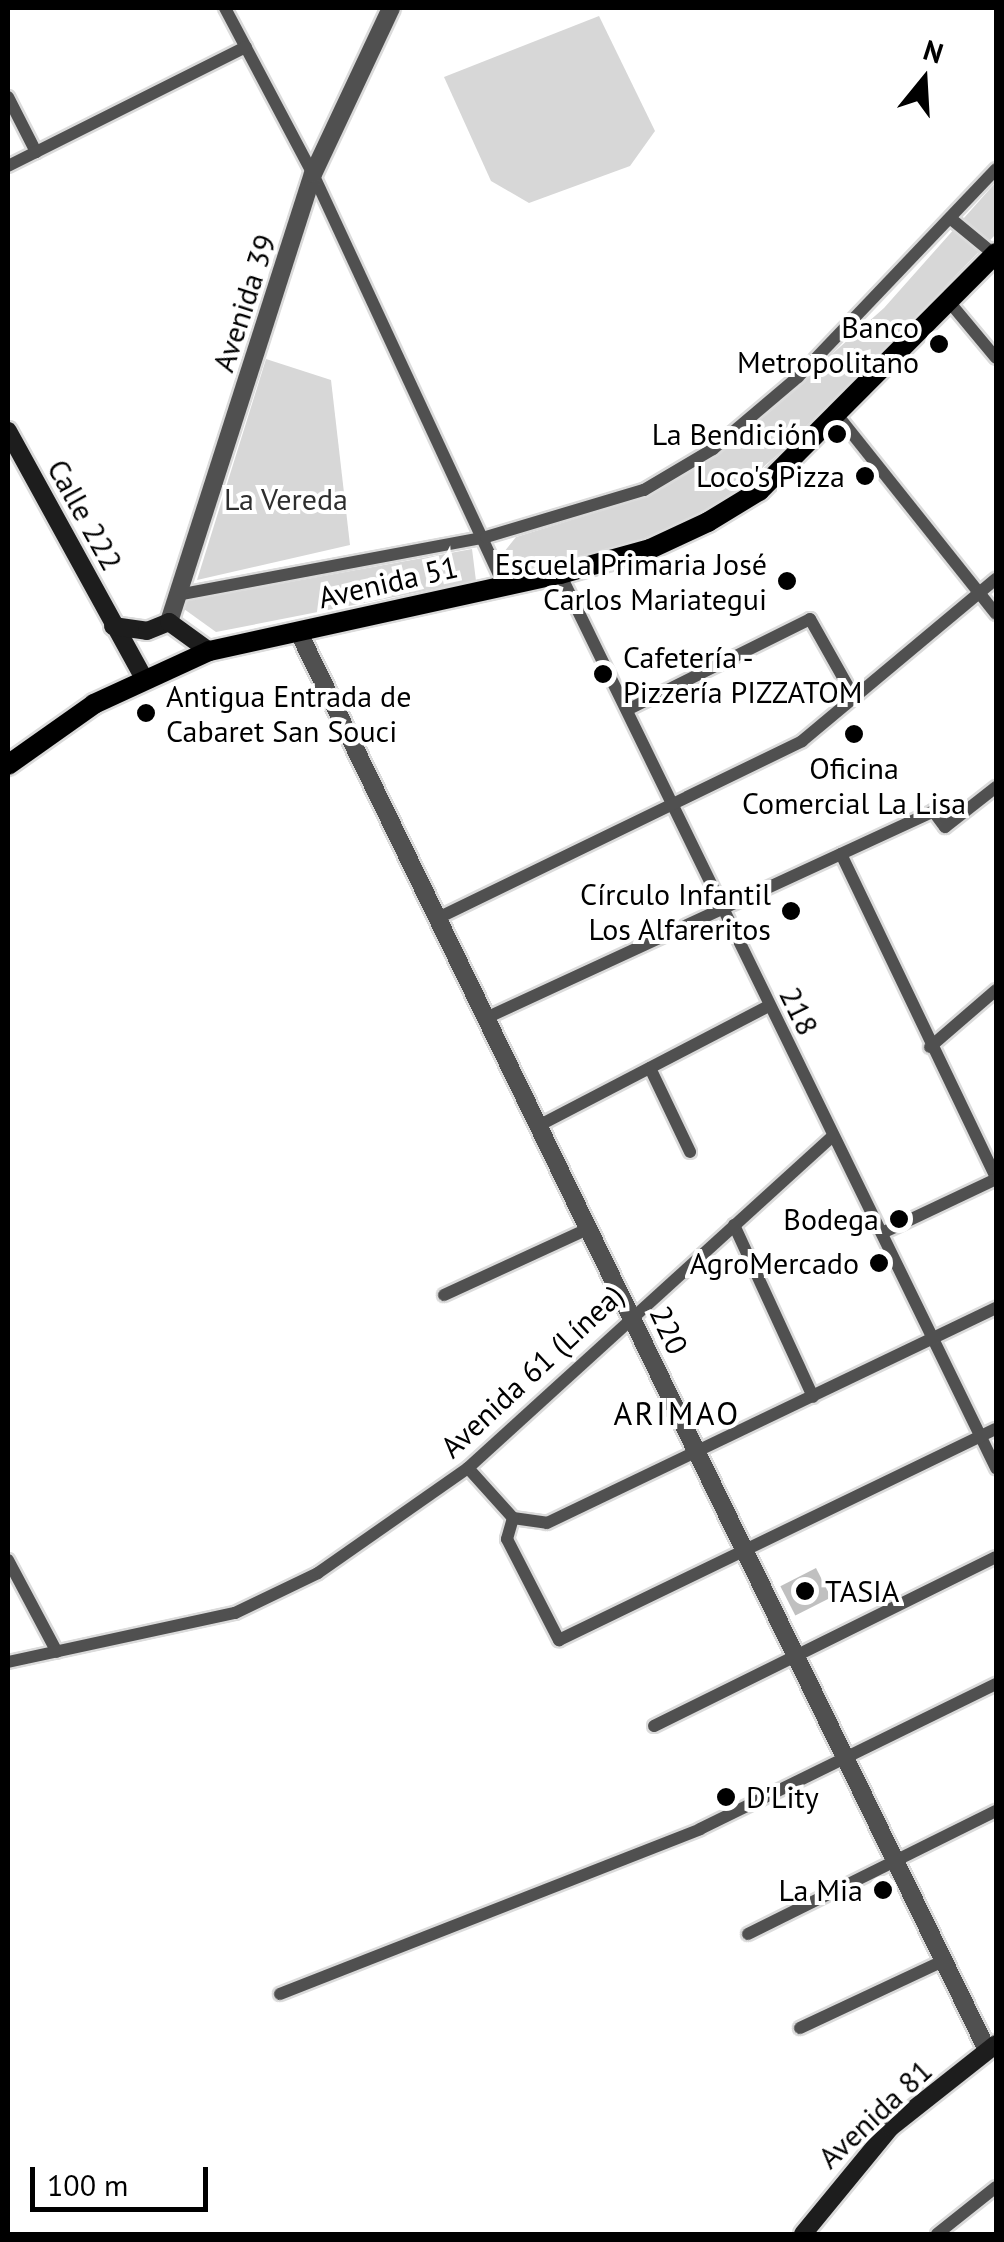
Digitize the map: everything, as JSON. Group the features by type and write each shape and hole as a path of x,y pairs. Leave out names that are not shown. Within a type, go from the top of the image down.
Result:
{"main road":[{"name":"Avenida 51","path":"8,765 138,669 560,574 650,549 708,522 759,491 951,304 996,254"},
{"name":"Calle 222","path":"8,431 138,669"},
{"path":"113,626 147,631 170,622 209,651"},
{"path":"138,669 147,631"},
{"name":"Avenida 81","path":"802,2234 839,2180 892,2127 994,2052"}],"street":[{"path":"226,8 313,174 486,537 505,587"},
{"name":"Avenida 39","path":"170,622 313,174 390,8"},
{"path":"8,166 246,47"},
{"path":"8,98 36,152"},
{"path":"177,595 504,533 644,490 713,449 872,306 996,169"},
{"path":"950,218 996,254"},
{"path":"951,304 996,358"},
{"path":"838,416 996,614"},
{"name":"218","path":"560,574 678,805 769,1006 996,1468"},
{"path":"438,918 678,805 802,741 996,579"},
{"path":"629,709 810,619 854,697"},
{"name":"220","path":"300,633 590,1228 890,1863 939,1962 994,2052"},
{"path":"486,1018 932,812 945,828 996,788"},
{"path":"841,854 930,1047 996,1178 882,1233"},
{"path":"930,1047 996,990"},
{"path":"540,1125 769,1006"},
{"path":"650,1068 690,1152"},
{"name":"Avenida 61 (Línea)","path":"8,1662 235,1613 318,1574 468,1468 630,1313 833,1136"},
{"path":"734,1225 813,1397"},
{"path":"444,1295 590,1228"},
{"path":"468,1468 513,1518 530,1525 695,1454 996,1308"},
{"path":"513,1518 507,1539 559,1640 996,1429"},
{"path":"654,1726 996,1557"},
{"path":"8,1560 56,1652"},
{"path":"280,1994 700,1828 996,1684"},
{"path":"748,1934 996,1811"},
{"path":"800,2028 939,1962"},
{"path":"937,2234 996,2187"}],"green space":[{"path":"599,16 655,131 630,166 529,203 491,181 444,77"},
{"path":"996,182 996,234 809,427 726,500 658,537 521,572 508,562 504,552 516,537 649,496 719,454 884,308"},
{"name":"La Vereda","path":"266,359 331,380 350,545 197,580"},
{"path":"472,549 476,581 216,632 184,609 185,601"}],"building":[{"name":"TASIA","path":"816,1568 831,1597 795,1616 780,1586"}],"place":[{"name":"Banco Metropolitano","path":"939,344"},
{"name":"La Bendición","path":"837,434"},
{"name":"Loco's Pizza","path":"865,476"},
{"name":"Escuela Primaria José Carlos Mariategui","path":"787,581"},
{"name":"Cafetería - Pizzería PIZZATOM","path":"603,674"},
{"name":"Antigua Entrada de Cabaret San Souci","path":"146,713"},
{"name":"Oficina Comercial La Lisa","path":"854,734"},
{"name":"Círculo Infantil Los Alfareritos","path":"791,911"},
{"name":"Bodega","path":"899,1219"},
{"name":"AgroMercado","path":"879,1263"},
{"name":"TASIA","path":"805,1591"},
{"name":"D'Lity","path":"726,1797"},
{"name":"La Mia","path":"883,1890"}],"district":[{"name":"ARIMAO","path":"677,1413"}]}
